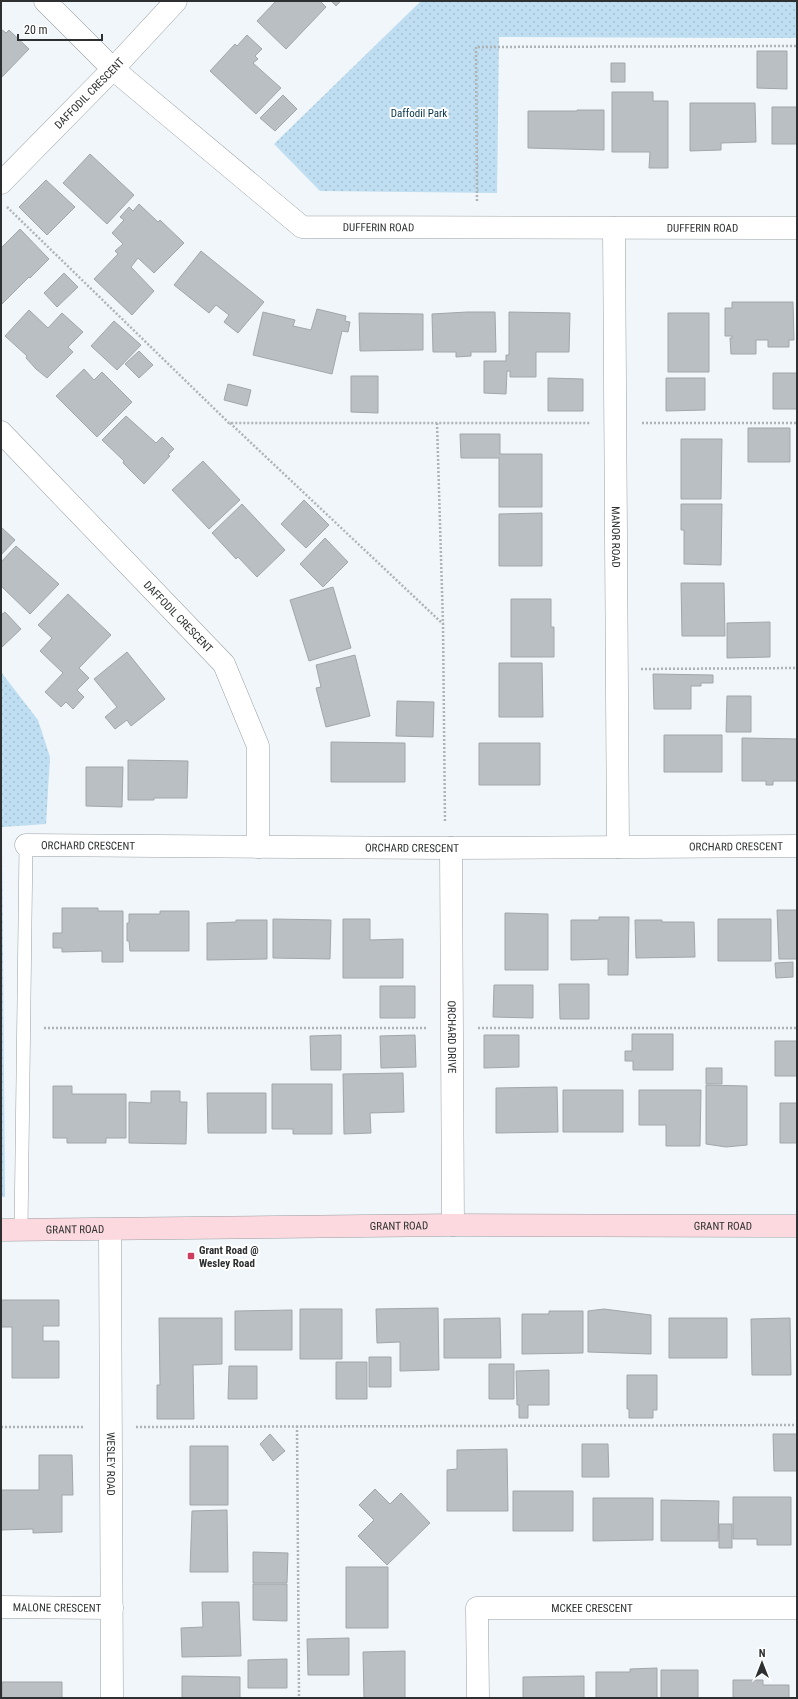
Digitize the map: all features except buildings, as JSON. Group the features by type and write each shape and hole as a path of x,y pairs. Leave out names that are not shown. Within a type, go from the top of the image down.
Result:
{"street":[{"name":"DUFFERIN ROAD","path":"45,1 113,69 302,227 797,228"},
{"name":"DAFFODIL CRESCENT","path":"1,183 113,69 176,1"},
{"name":"MANOR ROAD","path":"614,228 618,847"},
{"name":"DAFFODIL CRESCENT","path":"1,432 224,664 258,746 258,847"},
{"name":"ORCHARD CRESCENT","path":"26,845 448,848 797,846"},
{"name":"ORCHARD DRIVE","path":"448,848 452,1028 453,1225"},
{"name":"GRANT ROAD","path":"11,1230 453,1225 797,1226"},
{"name":"WESLEY ROAD","path":"110,1230 112,1698"},
{"name":"MALONE CRESCENT","path":"1,1608 112,1608"},
{"name":"MCKEE CRESCENT","path":"478,1698 477,1608 797,1608"}],"lane":[{"path":"11,1230 24,1028 26,845"}],"path":[{"path":"478,228 476,47 797,46"},
{"path":"7,207 230,423 443,624"},
{"path":"437,422 448,848"},
{"path":"230,423 797,422"},
{"path":"617,669 797,668"},
{"path":"24,1028 797,1028"},
{"path":"1,1427 797,1425"},
{"path":"297,1426 299,1698"}],"green space":[{"name":"Daffodil Park","path":"421,1 797,1 797,38 499,37 497,193 320,191 274,144"},
{"path":"1,672 38,720 50,757 46,824 2,827 5,1197 1,1197"}],"place":[{"name":"Grant Road @ Wesley Road","path":"191,1256"}]}
